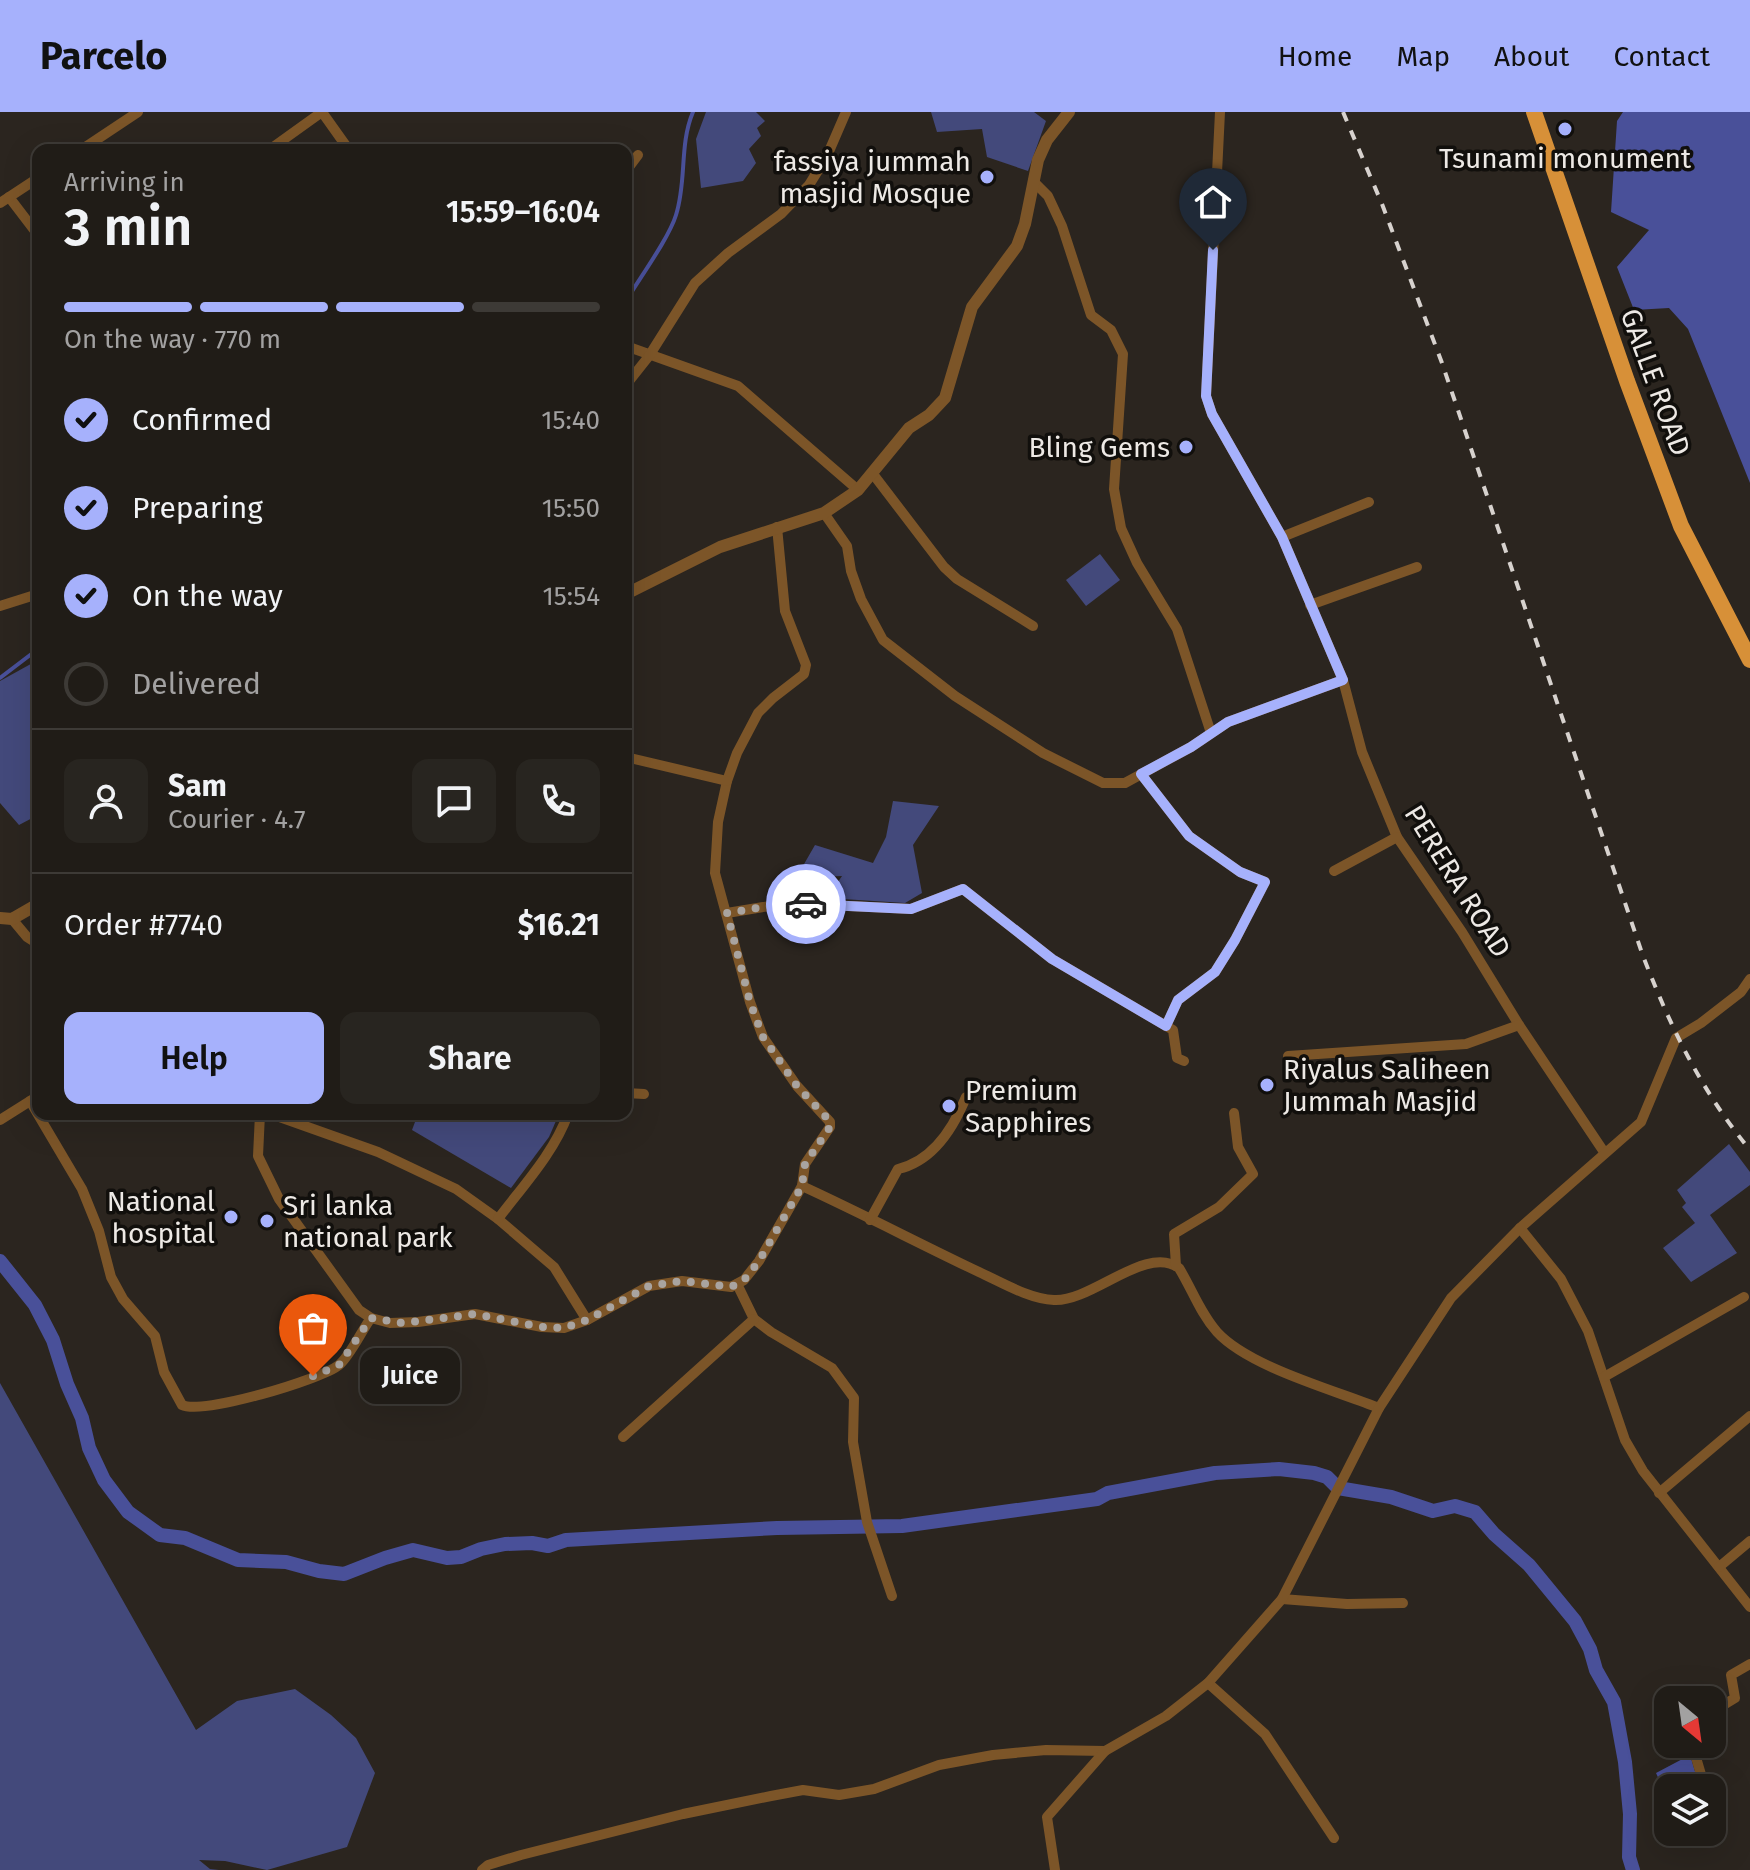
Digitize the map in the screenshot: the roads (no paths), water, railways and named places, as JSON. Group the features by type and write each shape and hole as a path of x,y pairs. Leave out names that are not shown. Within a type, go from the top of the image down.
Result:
{"highway":[{"name":"GALLE ROAD","path":"1534,112 1681,526 1750,660"}],"street":[{"path":"90,144 138,112"},
{"path":"277,144 322,112 345,144"},
{"path":"632,377 695,283 728,253 781,214 809,185 827,156 846,112"},
{"path":"632,591 720,547 824,513 858,490 909,428 929,415 945,398 972,307 1017,246 1025,224 1038,160 1047,140 1069,112"},
{"name":"PERERA ROAD","path":"1220,112 1206,396 1212,414 1282,537 1343,680 1362,752 1397,837 1604,1152"},
{"path":"632,163 638,155"},
{"path":"1033,181 1048,196 1062,226 1091,315 1111,330 1123,354 1114,489 1121,528 1137,563 1177,629 1211,733"},
{"path":"32,182 5,200 32,229"},
{"path":"632,349 738,386 858,490"},
{"path":"873,474 944,567 957,579 1033,626"},
{"path":"1282,537 1369,502"},
{"path":"824,513 847,546 851,571 874,627 883,640 930,679 1032,746 1103,783 1125,783 1239,718 1343,680"},
{"path":"260,1120 257,1150 264,1172 313,1250 359,1310 371,1318 403,1323 475,1314 554,1328 570,1327 634,1293 663,1283 689,1281 723,1287 737,1284 749,1275 802,1186 805,1164 830,1127 830,1122 797,1086 763,1037 750,1002 715,873 718,822 727,781 751,724 773,698 804,674 806,665 785,611 777,527"},
{"path":"1310,605 1417,567"},
{"path":"0,606 32,596"},
{"path":"632,761 727,781"},
{"path":"1141,774 1189,836 1240,872 1265,882 1215,972 1196,979 1178,1000 1166,1026"},
{"path":"1334,871 1397,837"},
{"path":"727,913 788,903 911,909 963,889 1052,959 1173,1030 1177,1058 1184,1061"},
{"path":"32,907 6,919 32,940"},
{"path":"1055,1870 1047,1817 1105,1751 1166,1716 1208,1683 1282,1599 1379,1408 1451,1298 1520,1228 1641,1122 1676,1038 1741,992 1750,979"},
{"path":"1288,1056 1466,1044 1519,1025"},
{"path":"632,1093 644,1094"},
{"path":"870,1220 898,1169 914,1165 930,1153 948,1132 966,1097"},
{"path":"0,1120 32,1100"},
{"path":"1234,1113 1238,1147 1253,1174 1219,1207 1174,1234 1176,1266 1206,1318 1233,1345 1290,1375 1379,1408"},
{"path":"45,1120 82,1189 99,1231 111,1277 123,1299 155,1336 164,1372 182,1405 199,1408 287,1388 339,1365 371,1318"},
{"path":"287,1120 414,1167 456,1189 498,1219 554,1267 587,1320"},
{"path":"498,1219 566,1120"},
{"path":"802,1186 1000,1282 1049,1300 1078,1296 1156,1262 1165,1261 1176,1266"},
{"path":"1520,1228 1561,1279 1588,1331 1625,1440 1659,1493 1750,1607"},
{"path":"737,1284 754,1319 832,1368 854,1398 853,1442 868,1527 892,1596"},
{"path":"1604,1377 1744,1297"},
{"path":"623,1437 754,1319"},
{"path":"1659,1493 1750,1416"},
{"path":"1719,1567 1750,1541"},
{"path":"1282,1599 1347,1604 1403,1603"},
{"path":"1726,1703 1735,1698 1731,1675 1750,1664"},
{"path":"1208,1683 1265,1734 1334,1838"},
{"path":"482,1870 488,1865 550,1848 683,1814 771,1796 803,1790 839,1795 874,1789 939,1765 993,1755 1046,1750 1105,1751"}],"waterway":[{"path":"632,292 661,247 676,215 686,137 693,112"},
{"path":"0,678 32,654"},
{"path":"0,1261 35,1305 53,1340 82,1418 89,1448 104,1480 128,1512 160,1535 185,1538 238,1560 286,1562 344,1574 413,1550 447,1558 505,1544 548,1546 566,1540 777,1528 902,1526 1097,1499 1108,1493 1215,1473 1279,1469 1314,1473 1327,1477 1338,1488 1391,1497 1433,1511 1455,1506 1475,1512 1529,1565 1575,1621 1614,1702 1625,1762 1630,1814 1629,1857 1633,1870"}],"railway":[{"path":"1343,112 1382,204 1442,363 1643,956 1688,1057 1716,1104 1750,1150"}],"place":[{"name":"Tsunami monument","path":"1565,129"},
{"name":"fassiya jummah masjid Mosque","path":"987,177"},
{"name":"Bling Gems","path":"1186,447"},
{"name":"Riyalus Saliheen Jummah Masjid","path":"1267,1085"},
{"name":"Premium Sapphires","path":"949,1106"},
{"name":"National hospital","path":"231,1217"},
{"name":"Sri lanka national park","path":"267,1221"},
{"name":"Juice","path":"313,1376"}]}
